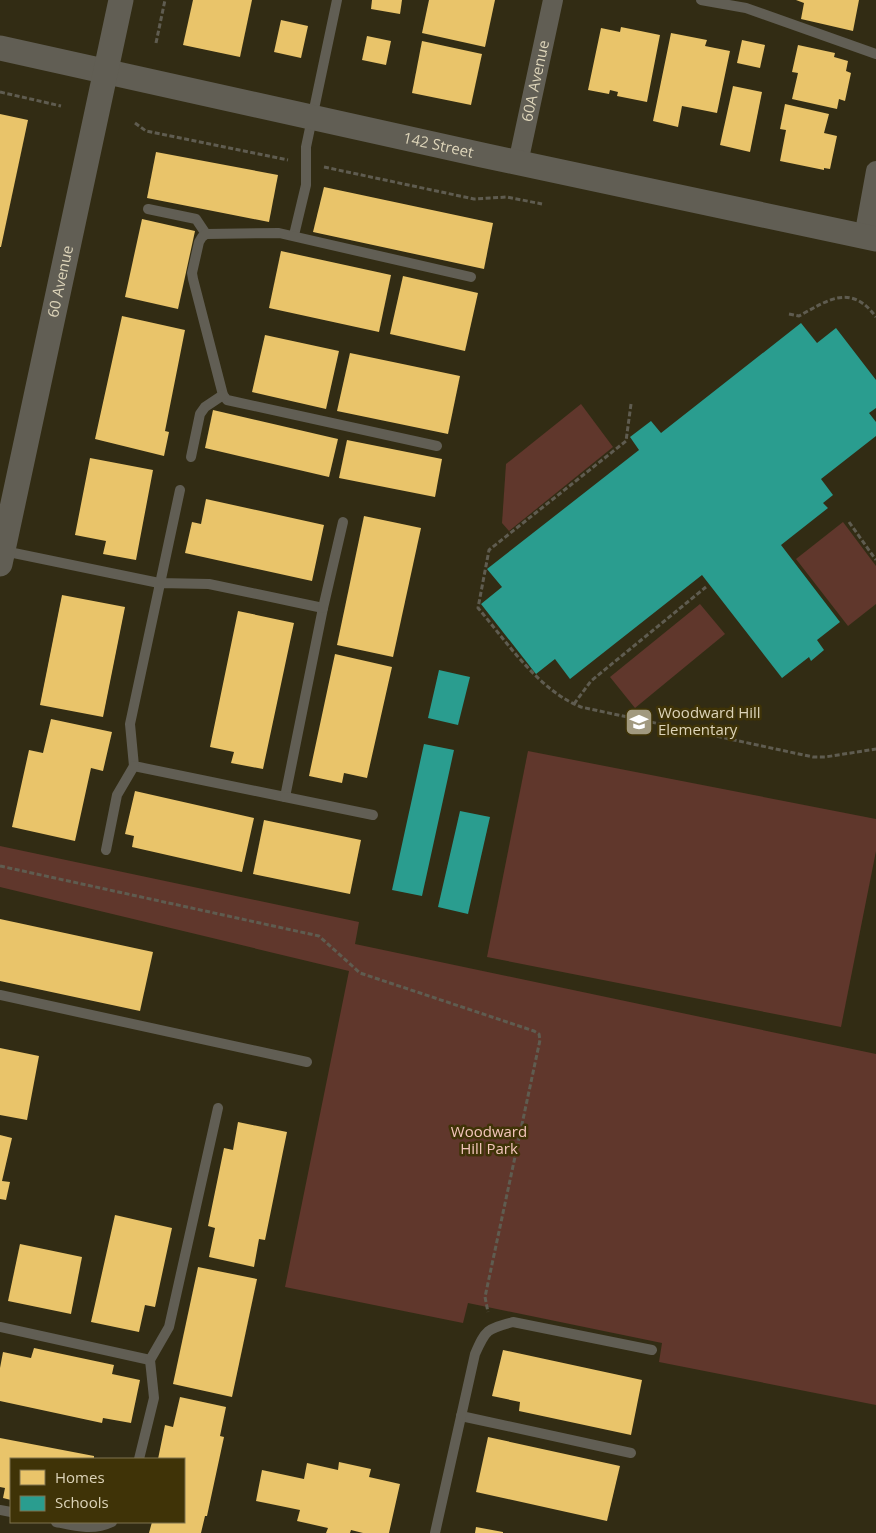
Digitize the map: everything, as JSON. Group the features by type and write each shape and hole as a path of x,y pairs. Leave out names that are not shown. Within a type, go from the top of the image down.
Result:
{"street":[{"name":"60 Avenue","path":"2,558 122,0"},
{"name":"60A Avenue","path":"518,163 553,0"},
{"name":"142 Street","path":"0,48 518,163 870,238"},
{"path":"870,238 876,171"}],"lane":[{"path":"294,235 306,185 306,147 337,0"},
{"path":"701,0 747,4 876,54"},
{"path":"148,209 196,219 206,234"},
{"path":"437,446 232,403 227,400 223,394 192,272 199,242 206,234 279,232 471,277"},
{"path":"191,457 200,414 205,407 223,394"},
{"path":"106,850 117,795 134,766 130,724 180,490"},
{"path":"285,797 323,608 343,522"},
{"path":"2,558 159,583 209,584 323,608"},
{"path":"134,766 373,815"},
{"path":"0,995 307,1062"},
{"path":"139,1458 154,1398 150,1360 169,1327 218,1108"},
{"path":"435,1533 475,1354 483,1335 492,1328 513,1322 652,1350"},
{"path":"0,1327 150,1360"},
{"path":"461,1416 631,1454"},
{"path":"61,1523 85,1528 110,1523"}],"path":[{"path":"156,43 165,0"},
{"path":"0,92 61,106"},
{"path":"135,123 146,132 474,199 507,197 542,204"},
{"path":"789,314 799,316 824,302 836,298 848,298 864,304 876,317"},
{"path":"631,404 626,441 489,550 478,608 538,678 574,704 813,757 825,757 876,749"},
{"path":"849,522 876,560"},
{"path":"574,704 591,681 706,587"},
{"path":"0,866 319,936 360,974 534,1030 539,1034 540,1040 485,1297 492,1328"}],"green space":[{"path":"581,404 613,447 509,531 502,523 506,464"},
{"path":"843,522 876,566 876,604 848,626 796,559"},
{"path":"700,604 725,634 635,708 610,677"},
{"path":"528,751 876,819 876,851 841,1027 487,957"},
{"name":"Woodward Hill Park","path":"0,846 359,922 355,944 876,1054 876,1405 659,1362 662,1343 468,1303 463,1323 285,1287 349,971 0,887"}],"building: Homes":[{"path":"193,0 252,0 240,57 183,45"},
{"path":"372,0 402,0 400,14 371,9"},
{"path":"429,0 495,0 485,47 422,33"},
{"path":"796,0 859,0 853,31 801,19 804,3"},
{"path":"281,20 308,26 301,58 274,52"},
{"path":"621,27 660,35 647,102 617,96 618,92 610,90 609,94 588,90 601,28 620,32"},
{"path":"671,33 707,40 705,46 730,51 717,113 682,106 678,127 653,121"},
{"path":"367,36 391,41 386,65 362,60"},
{"path":"742,40 765,45 760,68 737,63"},
{"path":"422,41 482,54 471,105 412,93"},
{"path":"798,45 835,53 834,57 848,61 846,71 851,73 845,101 839,99 837,109 792,99 798,73 792,72"},
{"path":"733,86 762,92 750,152 720,145"},
{"path":"785,104 829,114 824,133 837,136 830,169 824,168 824,170 780,161 786,130 780,129"},
{"path":"0,114 28,120 1,247 0,247"},
{"path":"156,152 278,175 269,222 147,198"},
{"path":"324,187 493,223 484,269 313,232"},
{"path":"142,219 195,231 178,309 125,297"},
{"path":"281,251 391,275 379,332 269,308"},
{"path":"403,276 478,293 465,351 390,334"},
{"path":"122,316 185,330 165,431 169,432 164,456 95,439"},
{"path":"265,335 339,351 326,409 252,392"},
{"path":"350,353 460,376 448,434 337,411"},
{"path":"213,410 338,439 329,477 205,448"},
{"path":"347,440 442,459 435,497 339,478"},
{"path":"90,458 153,470 136,560 103,554 106,541 75,535"},
{"path":"206,499 324,525 312,581 185,553 192,522 201,524"},
{"path":"364,516 421,528 393,657 337,645"},
{"path":"62,595 125,607 103,717 40,705"},
{"path":"238,611 294,623 263,769 231,763 234,752 210,747"},
{"path":"335,654 392,667 367,778 344,773 342,783 309,776"},
{"path":"51,719 112,732 103,771 91,768 75,841 12,827 29,750 43,753"},
{"path":"135,791 254,818 242,872 132,847 134,836 125,834"},
{"path":"264,820 361,840 350,894 253,874"},
{"path":"0,919 153,952 140,1011 0,981"},
{"path":"0,1048 39,1056 27,1120 0,1115"},
{"path":"238,1122 287,1132 265,1240 259,1239 254,1267 209,1257 215,1228 208,1226 224,1148 233,1150"},
{"path":"0,1135 12,1138 2,1181 10,1182 6,1200 0,1199"},
{"path":"115,1215 172,1228 155,1307 145,1305 139,1332 91,1322"},
{"path":"20,1244 82,1257 71,1314 8,1301"},
{"path":"198,1267 257,1279 232,1397 173,1384"},
{"path":"34,1348 114,1365 112,1374 140,1380 131,1423 103,1418 102,1423 0,1401 0,1368 3,1352 31,1358"},
{"path":"503,1350 642,1380 631,1435 519,1411 520,1402 492,1396"},
{"path":"180,1397 226,1407 220,1436 224,1437 207,1516 205,1516 201,1533 149,1533 152,1523 185,1523 185,1458 158,1458 165,1425 173,1427"},
{"path":"488,1437 620,1466 607,1521 476,1492"},
{"path":"0,1438 94,1456 94,1458 10,1458 10,1500 3,1498 5,1488 0,1487"},
{"path":"339,1462 371,1469 369,1477 400,1484 389,1533 363,1533 351,1530 350,1533 326,1533 328,1528 297,1521 300,1510 256,1501 262,1470 304,1479 307,1463 338,1470"},
{"path":"476,1527 503,1532 503,1533 475,1533"}],"building: Schools":[{"path":"801,323 817,343 836,328 876,380 876,408 869,413 876,422 876,436 821,479 833,495 823,503 828,508 781,545 840,622 817,640 824,650 811,661 809,657 782,678 702,575 570,679 555,659 536,674 481,604 502,587 487,569 639,450 630,437 651,421 661,433"},
{"path":"439,670 470,677 458,725 428,718"},
{"path":"424,744 454,750 422,896 392,890"},
{"path":"460,811 490,817 468,914 438,907"}],"place":[{"name":"Woodward Hill Elementary","path":"639,722"}]}
